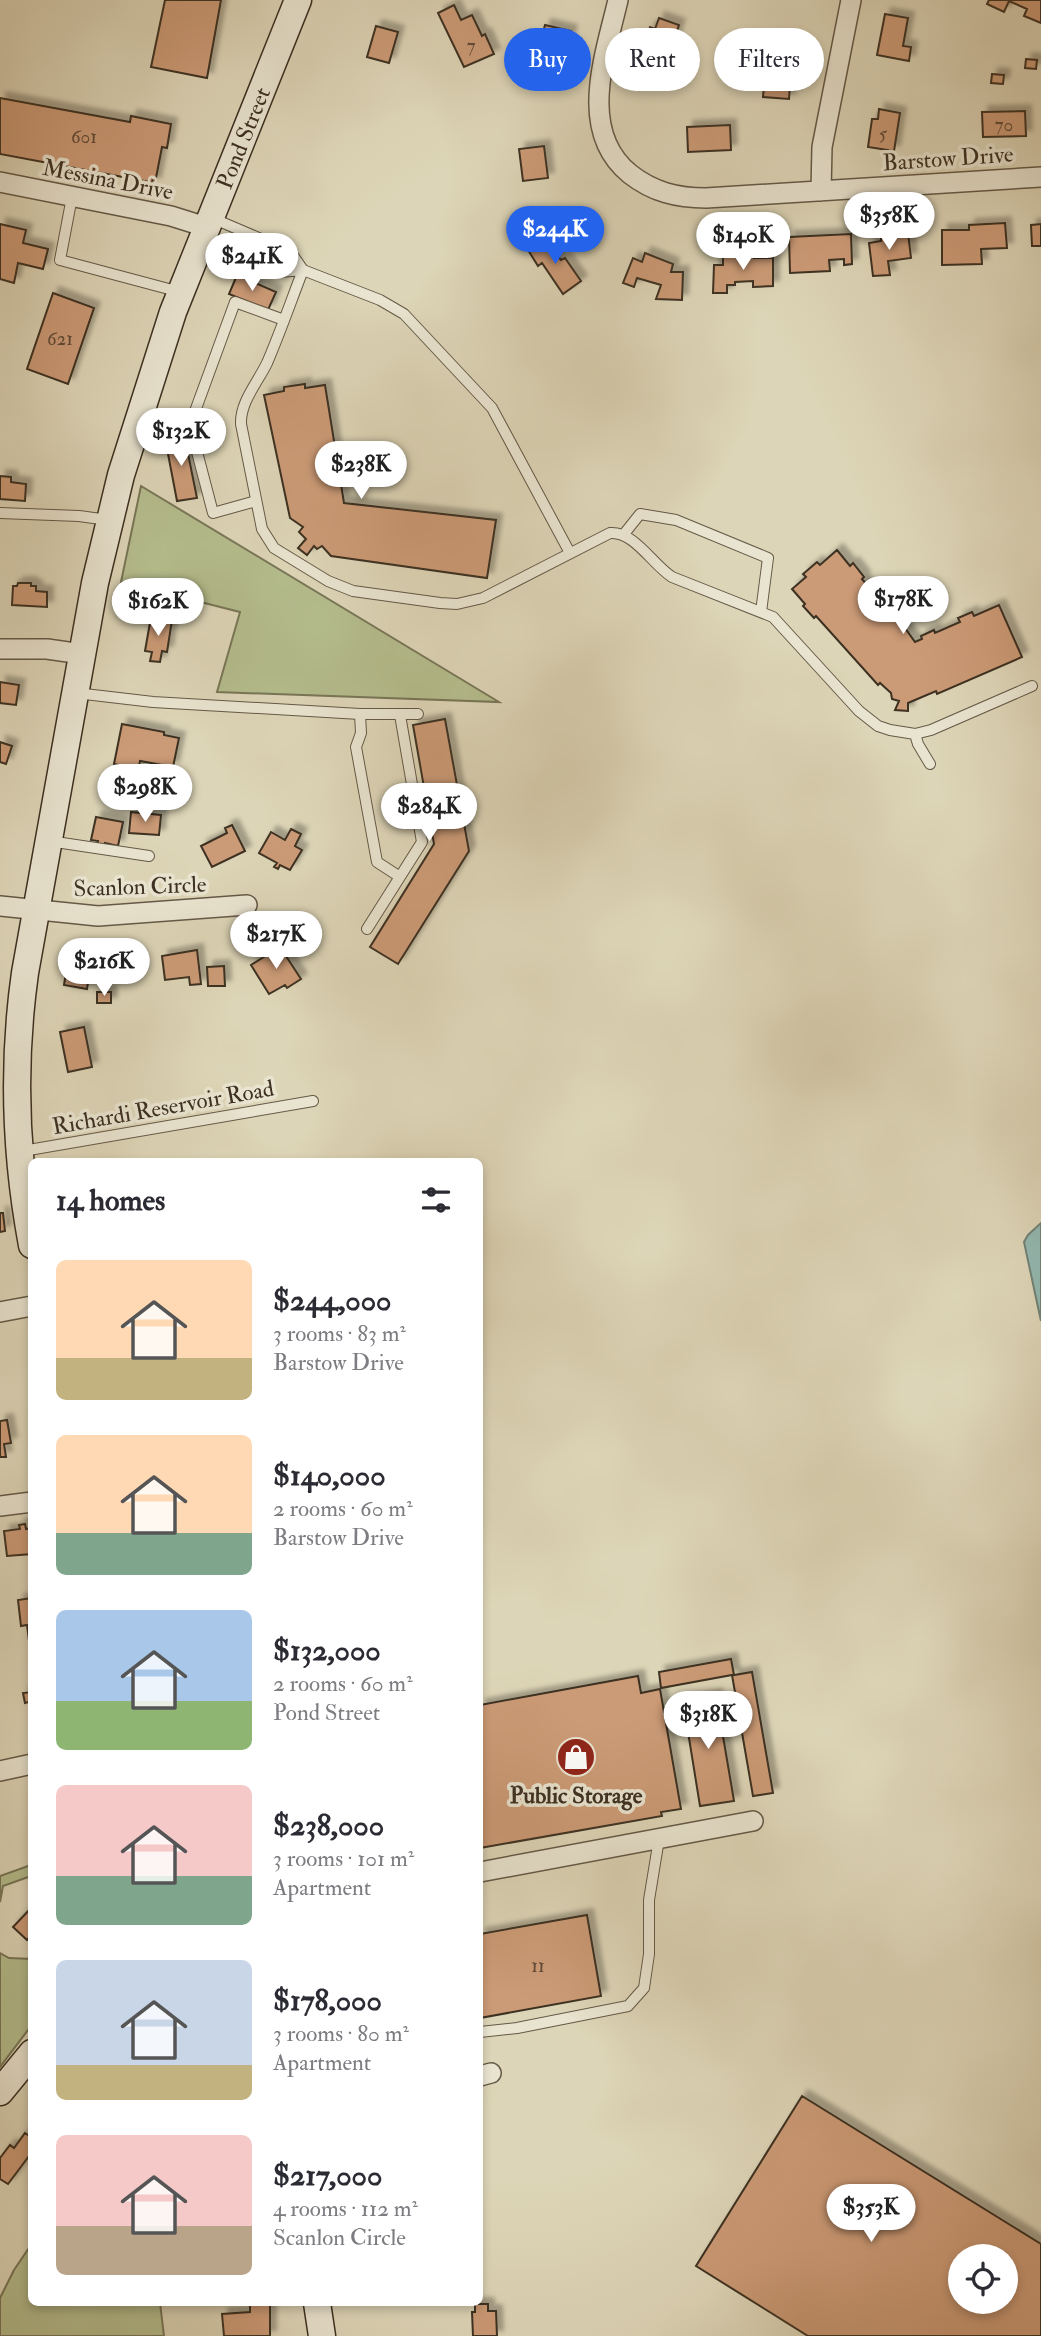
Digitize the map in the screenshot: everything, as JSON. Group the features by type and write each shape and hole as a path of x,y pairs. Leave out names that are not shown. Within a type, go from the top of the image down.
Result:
{"main road":[{"name":"Pond Street","path":"28,1216 19,1152 8,1110 36,909 109,520 148,383 181,292 298,0"},
{"path":"0,2092 28,2058"},
{"path":"317,2306 322,2336"}],"street":[{"name":"Barstow Drive","path":"618,0 602,71 599,111 604,138 615,159 647,186 673,196 688,198 1041,177"},
{"path":"821,191 822,147 851,0"},
{"name":"Messina Drive","path":"0,182 171,216 206,228"},
{"path":"0,649 47,649 82,653"},
{"name":"Scanlon Circle","path":"0,906 98,916 247,905"},
{"path":"0,1312 28,1307"},
{"path":"0,1506 28,1502"},
{"path":"0,1771 28,1766"},
{"path":"483,1870 753,1821"}],"lane":[{"path":"72,197 60,260 181,292"},
{"path":"206,228 271,270 303,270 404,314 492,408 570,553"},
{"path":"206,228 282,248 292,254 303,270"},
{"path":"303,270 266,365 241,415 262,529 274,548 328,581 353,591 440,603 471,602 610,533 624,534 672,577 773,617 869,719 890,730 915,734 931,730 1032,686"},
{"path":"256,501 213,513 190,425 234,302 284,320"},
{"path":"0,513 109,520"},
{"path":"624,534 640,514 676,520 768,558 761,612"},
{"path":"76,693 153,702 360,714 418,714"},
{"path":"360,714 361,733 356,747 377,862 400,877"},
{"path":"367,929 422,842 400,715"},
{"path":"915,734 930,764"},
{"path":"48,841 149,856"},
{"name":"Richardi Reservoir Road","path":"19,1152 313,1101"},
{"path":"483,2032 517,2028 628,2006 644,1988 649,1954 649,1900 659,1838"}],"green space":[{"path":"141,486 499,702 217,692 240,612 121,582"},
{"path":"28,1866 28,1877 3,1886 0,1902 0,1876"},
{"path":"0,1953 9,1958 28,1959 28,2030 0,2067"},
{"path":"28,2249 28,2306 160,2306 164,2336 0,2336 0,2298"}],"water":[{"path":"1041,1223 1041,1321 1024,1242"}],"building":[{"path":"165,0 221,0 207,78 151,67"},
{"path":"989,0 1041,0 1041,23 1024,16 1027,9 1009,1 1004,12 987,4"},
{"path":"454,5 461,20 472,15 494,54 464,67 438,13"},
{"path":"885,14 908,18 903,46 911,47 909,61 877,55"},
{"path":"659,18 679,25 678,28 655,28"},
{"path":"376,26 398,32 389,63 367,57"},
{"path":"1026,59 1037,60 1036,69 1025,68"},
{"path":"992,74 1004,75 1003,84 991,83"},
{"path":"764,91 790,91 789,99 763,97"},
{"path":"0,98 130,122 131,116 171,124 167,148 162,147 155,183 0,154"},
{"path":"879,109 900,113 894,151 868,147 872,119 878,119"},
{"path":"1025,111 1026,136 983,137 982,112"},
{"path":"730,125 731,150 688,152 687,127"},
{"path":"544,146 548,178 523,181 519,149"},
{"path":"1005,223 1007,248 981,249 982,264 942,265 942,230 969,230 969,225"},
{"path":"0,224 26,230 23,243 48,249 43,269 18,263 14,283 0,279"},
{"path":"1041,224 1041,246 1032,246 1031,225"},
{"path":"908,233 911,258 888,261 890,275 873,276 869,243 881,241 881,236"},
{"path":"851,234 852,264 844,265 844,259 829,260 830,271 790,273 789,237"},
{"path":"543,238 561,260 565,258 581,281 563,294 542,263 538,266 528,250"},
{"path":"645,253 673,264 671,272 683,272 682,300 656,299 661,285 637,278 634,287 623,283 633,258 642,262"},
{"path":"754,255 754,258 773,258 773,286 753,287 753,281 735,282 735,285 727,285 727,293 713,293 714,265 723,265 723,256"},
{"path":"237,275 276,292 268,310 229,294"},
{"path":"53,293 94,308 68,384 27,369"},
{"path":"305,384 305,388 325,385 344,503 496,520 487,578 331,556 322,546 317,549 314,546 307,555 298,548 306,539 299,532 303,527 290,518 264,395 284,391 284,387"},
{"path":"184,434 197,498 177,501 165,438"},
{"path":"0,476 11,477 11,482 26,484 25,501 0,499"},
{"path":"837,550 850,566 853,563 864,577 862,579 893,616 895,614 915,642 934,630 935,633 960,622 958,618 972,612 974,616 999,605 1022,657 937,694 936,691 908,703 908,711 895,710 899,701 892,699 891,693 880,683 878,685 816,616 814,618 803,606 805,604 792,589 806,577 803,574 817,562 820,565"},
{"path":"18,583 31,583 31,586 36,586 36,591 47,592 47,607 12,605 13,586"},
{"path":"151,617 172,620 167,652 162,651 160,662 150,661 152,652 145,651"},
{"path":"0,682 19,685 16,705 0,703"},
{"path":"445,719 469,851 398,964 370,947 434,844 413,725"},
{"path":"122,724 164,732 164,735 179,738 173,767 140,761 138,771 118,771 119,765 114,764"},
{"path":"0,742 12,746 6,764 0,762"},
{"path":"131,812 161,815 159,835 129,833"},
{"path":"96,817 123,822 118,846 105,843 104,847 97,846 98,841 91,840"},
{"path":"232,825 245,851 212,867 201,846 227,833 225,828"},
{"path":"291,829 301,834 295,846 302,850 290,870 280,865 278,869 274,867 277,863 259,853 271,832 285,840"},
{"path":"280,947 301,979 287,988 285,985 269,994 251,965"},
{"path":"197,950 201,984 190,985 189,977 165,980 162,956"},
{"path":"69,954 92,957 87,989 64,985"},
{"path":"224,966 225,986 208,986 207,967"},
{"path":"97,992 111,992 111,1003 97,1003"},
{"path":"84,1027 92,1067 68,1072 60,1032"},
{"path":"0,1213 3,1213 5,1231 0,1232"},
{"path":"7,1420 11,1443 4,1444 6,1457 0,1457 0,1421"},
{"path":"25,1524 28,1529 28,1554 7,1556 4,1531 20,1529 19,1525"},
{"path":"28,1599 28,1633 27,1625 21,1626 18,1600"},
{"path":"731,1659 734,1675 752,1672 773,1793 753,1796 732,1675 661,1688 659,1672"},
{"name":"Public Storage","path":"638,1676 641,1693 660,1689 681,1809 661,1812 662,1816 483,1847 483,1704"},
{"path":"28,1692 28,1702 25,1703 23,1693"},
{"path":"716,1695 734,1801 700,1806 683,1701"},
{"path":"28,1911 28,1939 13,1927"},
{"path":"587,1915 601,1996 483,2017 483,1933"},
{"path":"802,2096 1041,2244 1041,2336 808,2336 696,2266"},
{"path":"25,2133 28,2135 28,2157 8,2184 0,2179 0,2158 10,2145 14,2148"},
{"path":"483,2304 488,2304 488,2311 496,2311 497,2336 473,2336 472,2312 475,2312 475,2306"},
{"path":"250,2306 270,2306 270,2336 224,2336 222,2314 250,2312"}],"place":[{"name":"Public Storage","path":"576,1757"}]}
